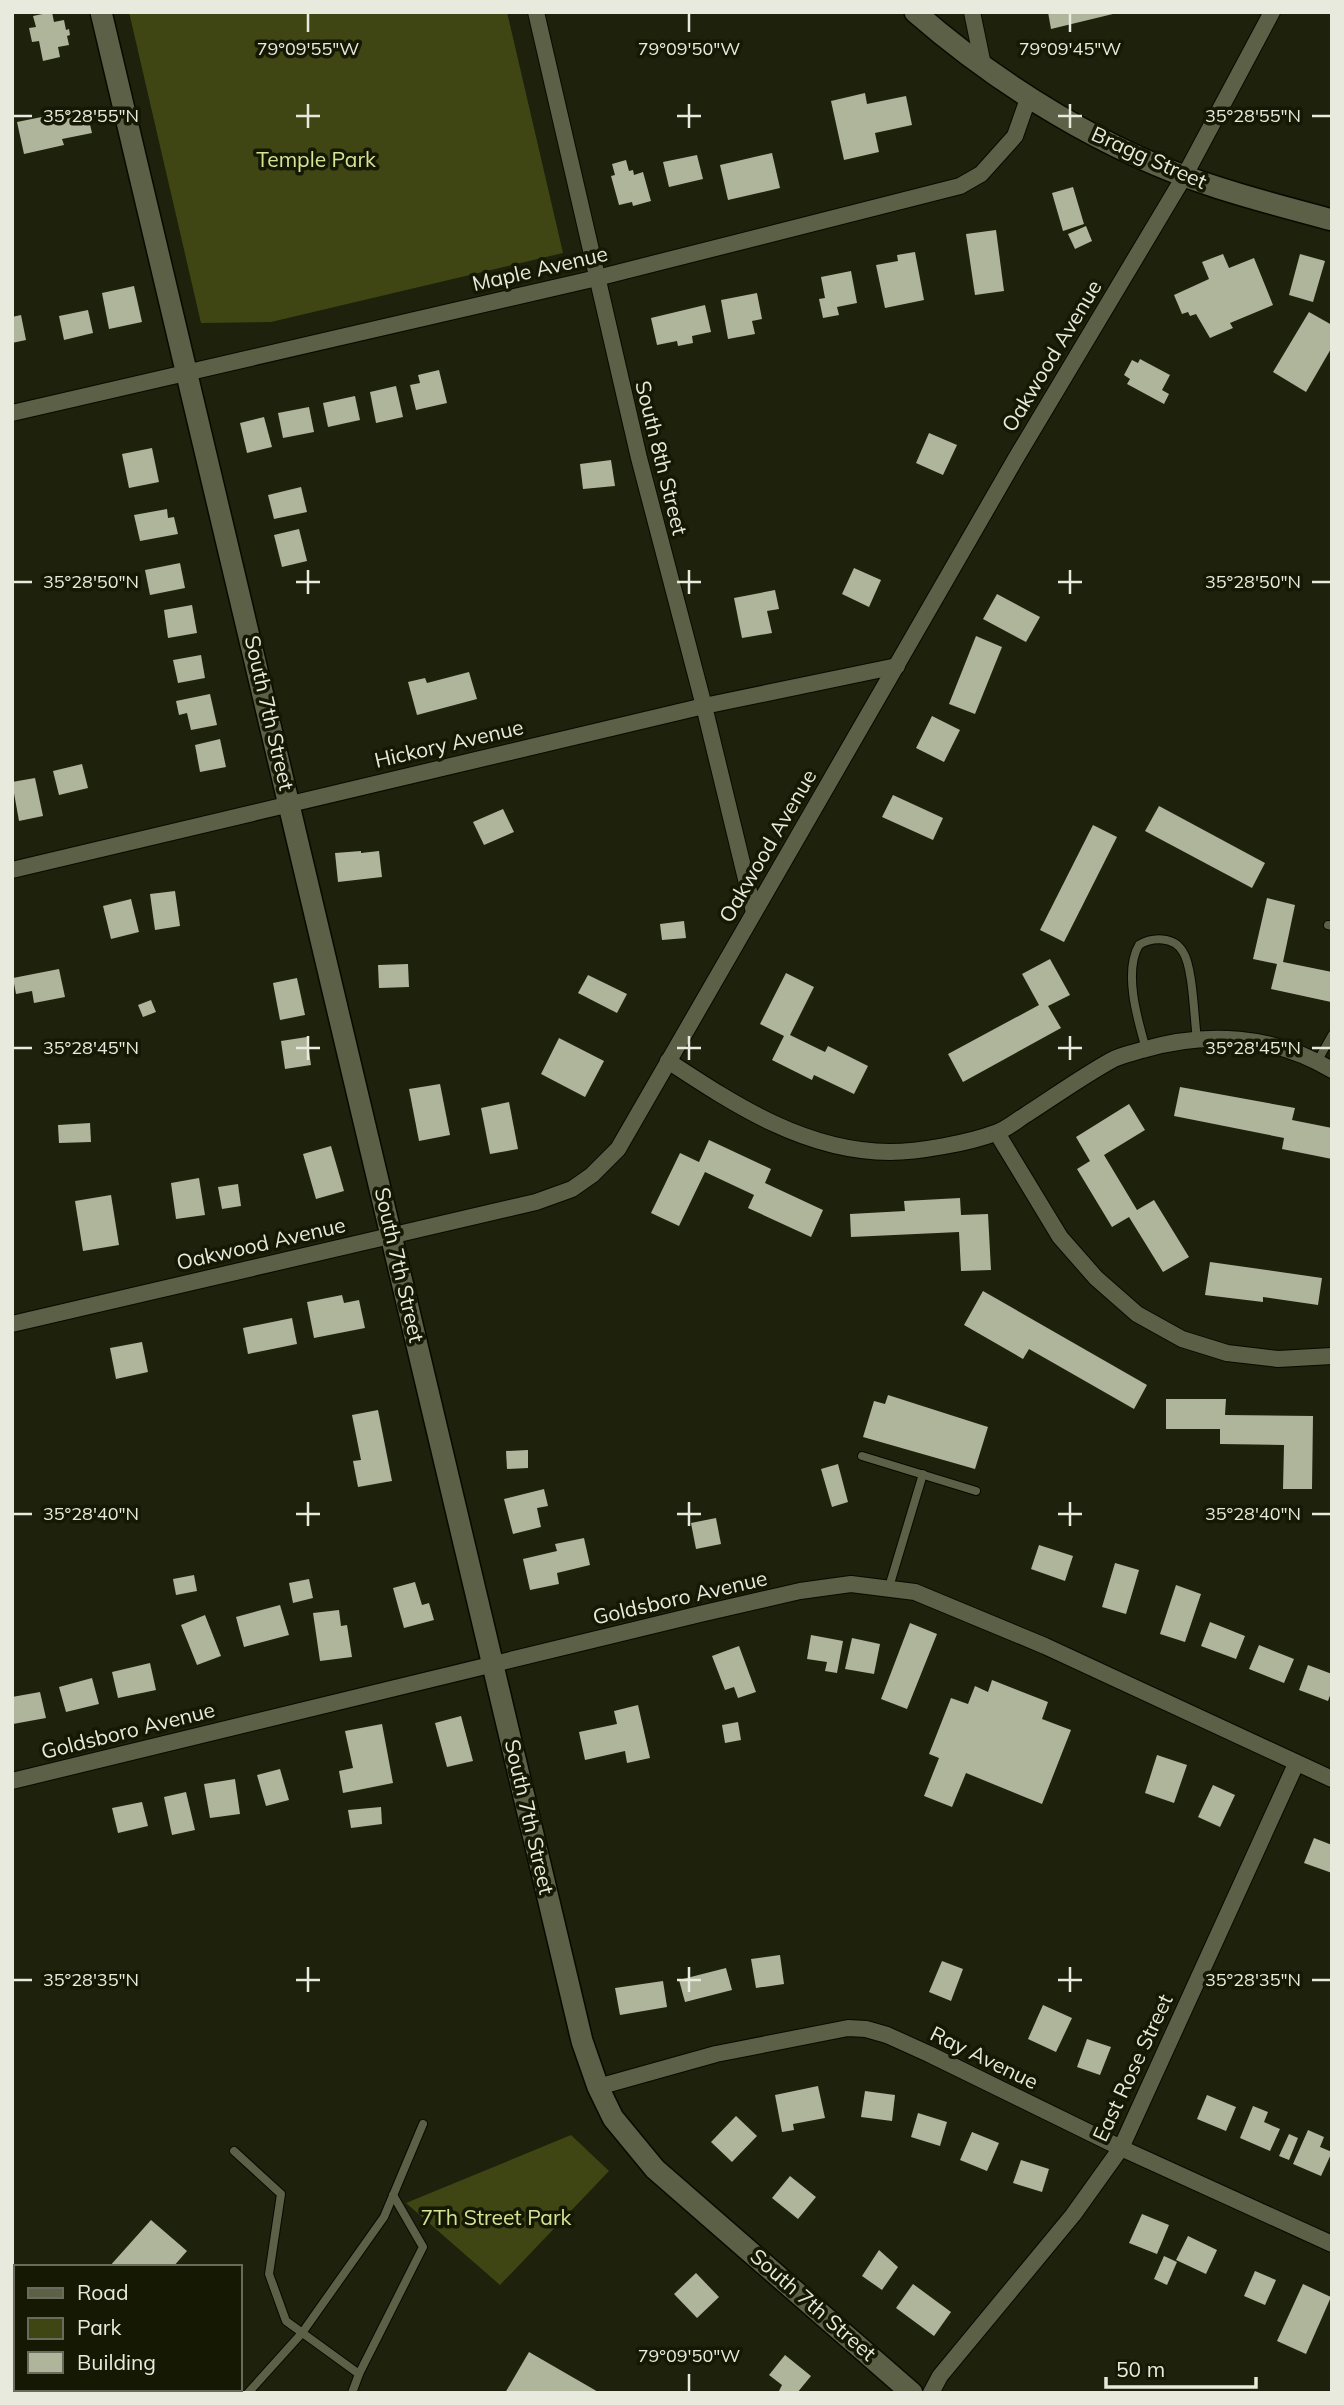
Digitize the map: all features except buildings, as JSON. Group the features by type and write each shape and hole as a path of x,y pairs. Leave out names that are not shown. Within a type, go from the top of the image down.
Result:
{"street":[{"name":"South 7th Street","path":"101,12 582,2041 598,2087 613,2118 655,2169 912,2393"},
{"name":"South 8th Street","path":"536,12 639,458 704,706 754,912"},
{"name":"Bragg Street","path":"915,12 1029,96 1087,131 1143,159 1212,186 1332,220"},
{"path":"972,12 984,65"},
{"name":"Oakwood Avenue","path":"12,1324 536,1202 572,1189 592,1175 618,1149 1016,458 1185,175 1272,12"},
{"name":"Maple Avenue","path":"12,413 597,278 960,186 981,174 1015,136 1029,96"},
{"name":"Hickory Avenue","path":"12,870 704,706 897,666"},
{"path":"668,1061 737,1107 787,1130 842,1147 891,1152 940,1146 997,1133 1114,1059 1166,1043 1235,1038 1276,1046 1332,1070"},
{"path":"997,1133 1060,1237 1096,1278 1137,1314 1182,1339 1227,1353 1278,1359 1332,1356"},
{"name":"Goldsboro Avenue","path":"12,1781 800,1591 851,1584 915,1592 963,1610 1332,1779"},
{"name":"East Rose Street","path":"932,2393 940,2376 1073,2215 1121,2148 1296,1764"},
{"name":"Ray Avenue","path":"598,2087 716,2054 848,2028 866,2029 929,2054 1121,2148 1332,2244"}],"lane":[{"path":"1146,1049 1139,1025 1131,965 1139,946 1155,939 1177,945 1184,952 1197,1039"},
{"path":"1317,1062 1332,1035"},
{"path":"862,1456 976,1491"},
{"path":"889,1587 923,1475"},
{"path":"248,2393 302,2333 384,2217 423,2124"},
{"path":"234,2151 281,2194 269,2274 286,2320 359,2374"},
{"path":"352,2393 423,2247 393,2195"}],"green space":[{"name":"Temple Park","path":"129,12 507,12 563,253 271,322 201,323"},
{"name":"7Th Street Park","path":"571,2135 609,2171 500,2285 406,2203"}]}
